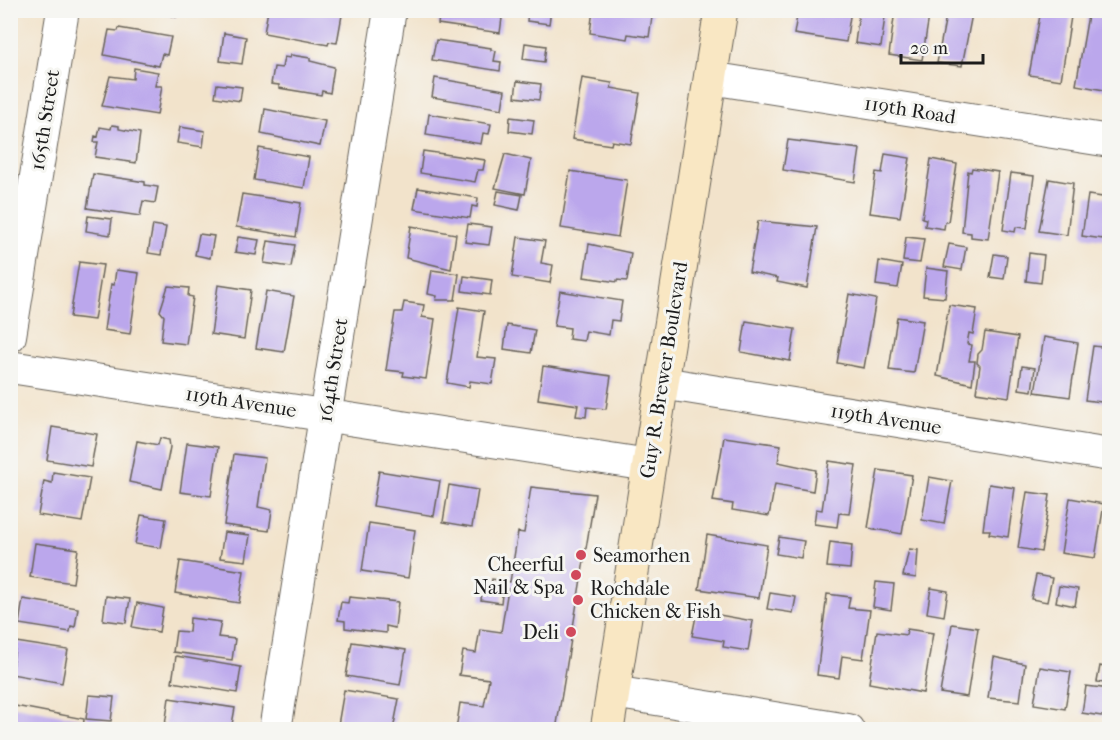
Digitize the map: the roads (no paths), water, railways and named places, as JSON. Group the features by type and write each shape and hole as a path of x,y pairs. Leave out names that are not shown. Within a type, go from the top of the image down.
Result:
{"main road":[{"name":"Guy R. Brewer Boulevard","path":"607,729 721,10"}],"street":[{"name":"165th Street","path":"10,336 63,10"},
{"name":"164th Street","path":"275,729 390,10"},
{"name":"119th Road","path":"710,78 1110,141"},
{"name":"119th Avenue","path":"10,367 649,465"},
{"name":"119th Avenue","path":"662,383 1110,455"},
{"path":"613,692 849,729"}],"place":[{"name":"Seamorhen","path":"581,555"},
{"name":"Cheerful Nail & Spa","path":"576,575"},
{"name":"Rochdale Chicken & Fish","path":"578,600"},
{"name":"Deli","path":"571,632"}]}
